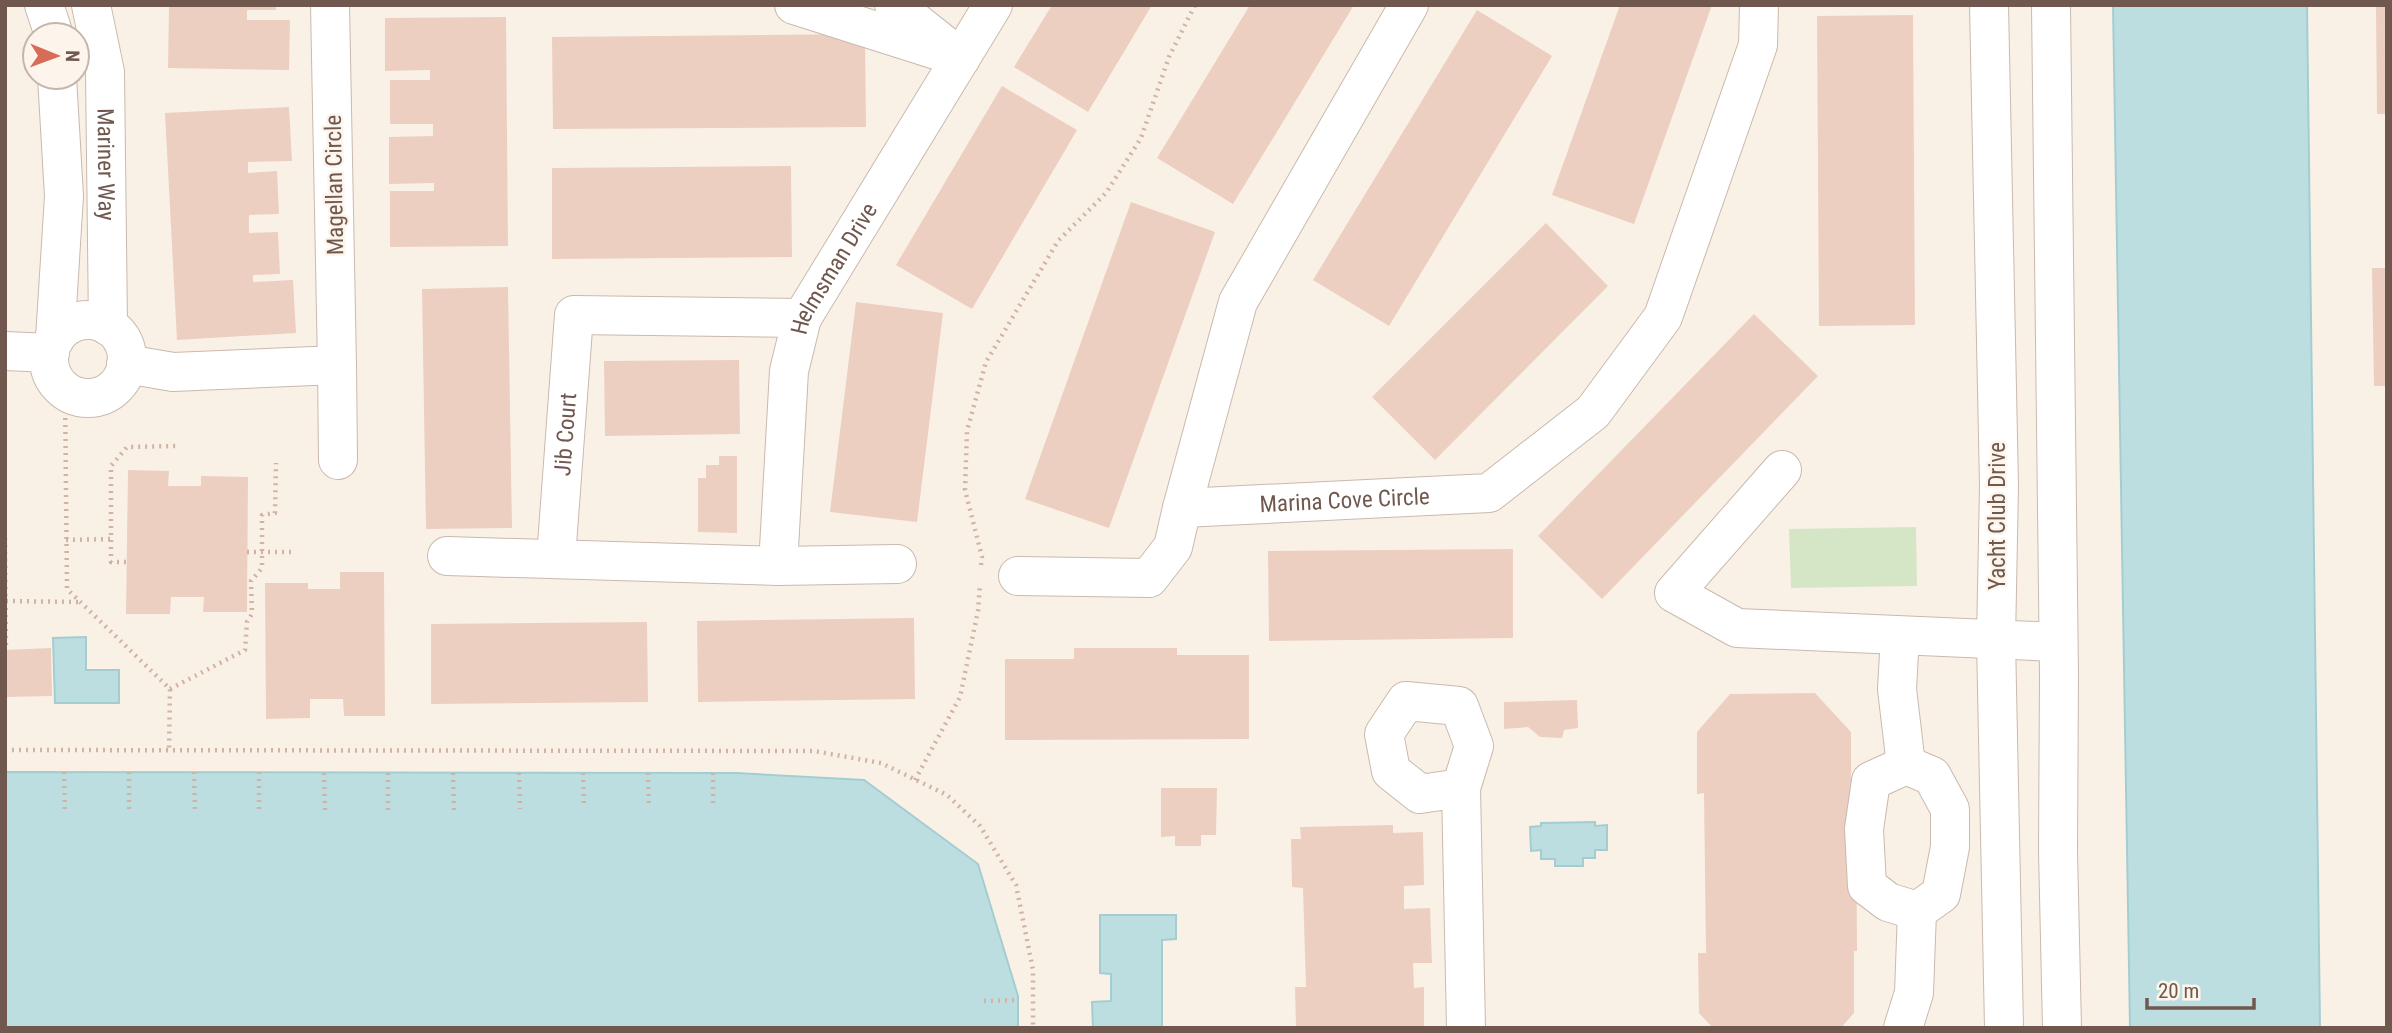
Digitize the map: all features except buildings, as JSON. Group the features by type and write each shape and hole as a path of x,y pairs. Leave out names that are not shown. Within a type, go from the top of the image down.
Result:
{"street":[{"name":"Mariner Way","path":"91,5 105,72 108,326"},
{"name":"Magellan Circle","path":"330,5 338,460"},
{"path":"794,5 961,58"},
{"path":"894,5 961,58"},
{"name":"Helmsman Drive","path":"778,566 789,371 802,318 993,5"},
{"path":"1018,576 1149,578 1172,547 1238,302 1409,5"},
{"name":"Marina Cove Circle","path":"1181,508 1489,493 1593,412 1663,317 1758,45 1759,5"},
{"name":"Yacht Club Drive","path":"1989,5 1998,486 1996,640 2004,1028"},
{"path":"2051,5 2062,1028"},
{"name":"Mariner Way","path":"52,346 64,196 58,91"},
{"name":"Jib Court","path":"556,558 575,315 802,318"},
{"path":"94,320 108,326 120,335 126,349 122,379 112,391 98,397 83,398 65,390 57,382 51,369 52,346 65,328 79,321 94,320"},
{"path":"5,351 52,346"},
{"path":"126,364 173,372 337,365"},
{"path":"1782,470 1674,593 1737,628 2058,642"},
{"path":"447,556 778,566 897,564"},
{"path":"1900,636 1897,689 1906,765"},
{"path":"1906,765 1932,776 1950,809 1950,847 1941,894 1917,911 1888,902 1867,886 1864,829 1871,781 1906,765"},
{"path":"1461,788 1466,1028"},
{"path":"1903,1028 1914,993 1917,911"}],"path":[{"path":"915,780 960,697 978,611 982,557 965,490 967,431 986,362 1058,240 1106,193 1141,138 1169,57 1195,5"},
{"path":"65,390 66,589 170,690 169,750"},
{"path":"127,562 111,562 111,466 127,447 176,446"},
{"path":"170,690 245,650 247,622 252,614 251,581 262,568 262,515 275,513 276,463"},
{"path":"5,538 6,650"},
{"path":"66,540 111,539"},
{"path":"247,552 296,552"},
{"path":"6,601 81,602"},
{"path":"5,750 814,751 881,763 947,795 980,825 1016,885 1033,970 1033,1028"},
{"path":"64,772 65,814"},
{"path":"129,772 129,813"},
{"path":"194,772 195,813"},
{"path":"259,772 259,812"},
{"path":"324,772 326,811"},
{"path":"388,773 388,810"},
{"path":"453,773 454,811"},
{"path":"519,773 520,810"},
{"path":"583,773 584,808"},
{"path":"648,773 649,808"},
{"path":"713,773 713,808"},
{"path":"984,1001 1018,1000"}],"green space":[{"path":"1916,527 1917,586 1791,588 1789,529"}],"water":[{"path":"2113,5 2307,5 2320,1028 2130,1028"},
{"path":"86,637 86,670 119,670 119,703 55,703 53,638"},
{"path":"5,772 737,773 864,780 978,864 1018,996 1018,1028 5,1028"},
{"path":"1595,822 1595,826 1607,825 1607,850 1595,850 1595,858 1583,858 1583,866 1555,866 1555,859 1541,859 1541,850 1531,851 1530,827 1541,826 1541,823"},
{"path":"1100,915 1176,915 1176,939 1162,940 1162,1028 1093,1028 1092,1002 1111,1001 1111,974 1100,973"}]}
